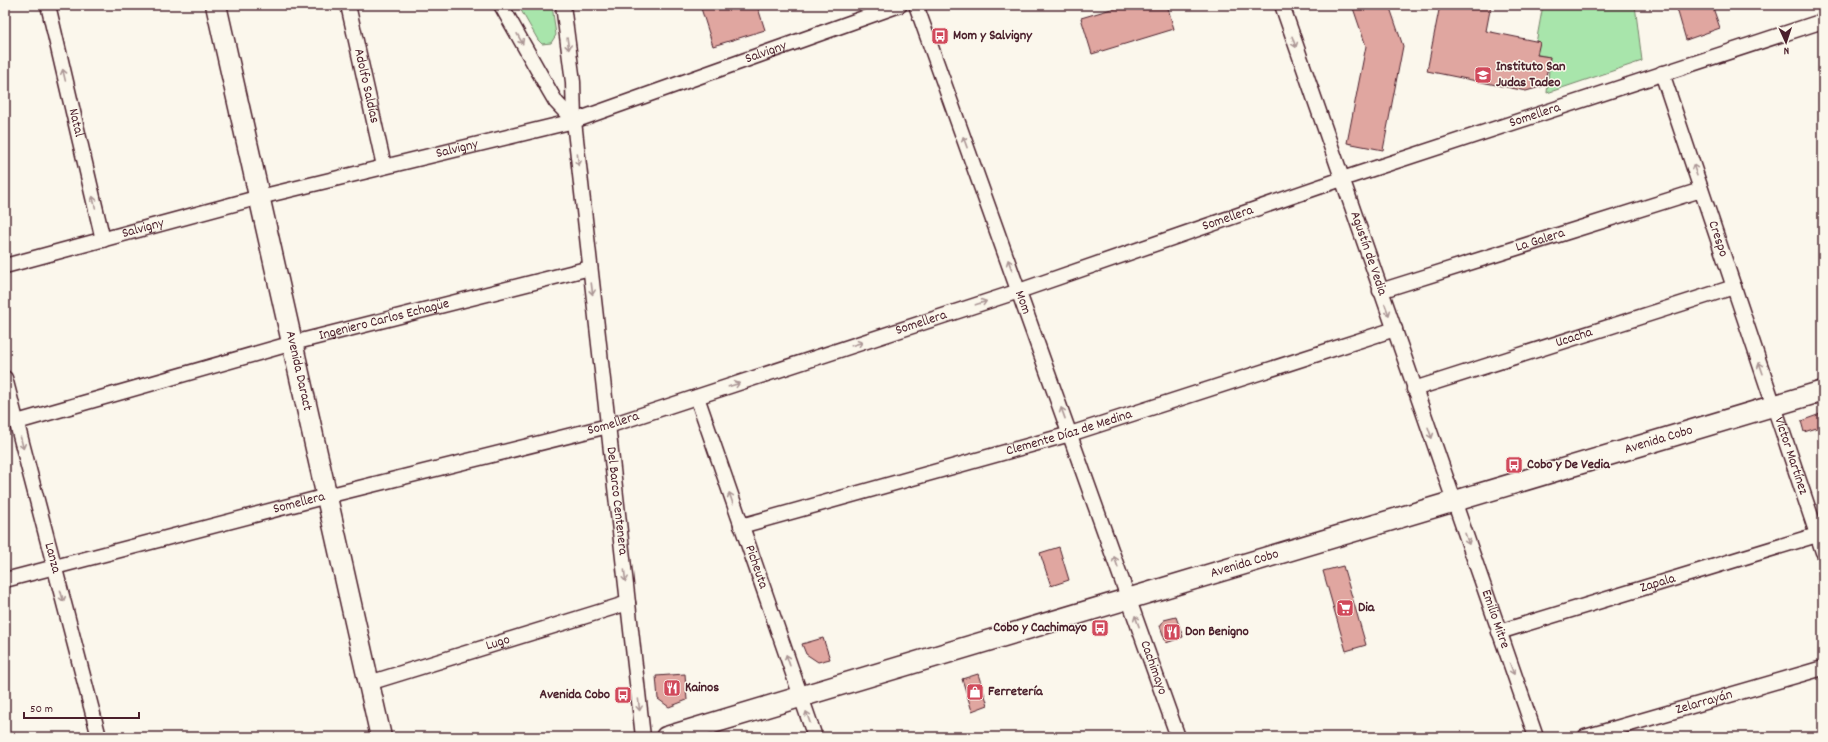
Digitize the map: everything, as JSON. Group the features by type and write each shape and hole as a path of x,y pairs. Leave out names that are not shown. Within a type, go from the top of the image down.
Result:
{"main road":[{"name":"Avenida Daract","path":"216,5 381,737"},
{"name":"Avenida Cobo","path":"666,737 1823,391"}],"street":[{"name":"Natal","path":"48,5 103,240"},
{"name":"Adolfo Saldías","path":"348,5 384,166"},
{"path":"501,5 552,96 574,121"},
{"name":"Del Barco Centenera","path":"562,5 573,82 574,121 643,737"},
{"name":"Salvigny","path":"5,266 260,197 574,121 900,5"},
{"name":"Mom","path":"916,5 1129,599"},
{"name":"Agustín de Vedia","path":"1282,5 1454,502"},
{"name":"Somellera","path":"5,580 327,496 608,426 1019,291 1342,179 1823,21"},
{"name":"Crespo","path":"1662,73 1773,405"},
{"name":"La Galera","path":"1380,291 1701,190"},
{"name":"Ingeniero Carlos Echagüe","path":"17,422 293,344 590,268"},
{"name":"Ucacha","path":"1414,389 1734,287"},
{"name":"Clemente Díaz de Medina","path":"741,526 1070,434 1395,329"},
{"name":"Lanza","path":"5,378 99,737"},
{"name":"Picheuta","path":"697,397 815,737"},
{"name":"Víctor Martínez","path":"1773,405 1823,552"},
{"name":"Emilio Mitre","path":"1454,502 1536,737"},
{"name":"Zapala","path":"1499,632 1817,535"},
{"name":"Cachimayo","path":"1129,599 1178,737"},
{"name":"Lugo","path":"368,683 628,603"},
{"name":"Zelarrayán","path":"1585,737 1823,668"}],"green space":[{"path":"518,5 552,5 556,35 551,43 542,44 538,40"},
{"path":"1543,5 1635,5 1642,61 1547,93 1550,57 1534,54"}],"building":[{"path":"700,5 757,5 765,30 713,46"},
{"path":"1125,5 1167,5 1174,29 1092,54 1081,18"},
{"path":"1352,5 1389,5 1403,46 1383,150 1347,143 1366,46"},
{"path":"1440,5 1491,5 1486,31 1540,42 1537,55 1550,57 1544,86 1526,91 1427,71"},
{"path":"1676,5 1712,5 1720,28 1686,40"},
{"path":"1823,413 1823,426 1804,432 1801,421"},
{"path":"1059,547 1069,580 1051,586 1040,553"},
{"name":"Dia","path":"1343,566 1366,645 1346,651 1323,571"},
{"name":"Don Benigno","path":"1176,617 1183,637 1166,643 1160,626 1164,620"},
{"path":"823,638 830,659 818,662 806,654 802,644"},
{"name":"Kainos","path":"685,674 687,700 669,707 658,699 656,676"},
{"name":"Ferretería","path":"978,674 988,705 972,711 962,679"}],"place":[{"name":"Mom y Salvigny","path":"940,36"},
{"name":"Instituto San Judas Tadeo","path":"1483,75"},
{"name":"Cobo y De Vedia","path":"1514,465"},
{"name":"Dia","path":"1345,608"},
{"name":"Cobo y Cachimayo","path":"1100,628"},
{"name":"Don Benigno","path":"1172,632"},
{"name":"Kainos","path":"672,688"},
{"name":"Ferretería","path":"975,692"},
{"name":"Avenida Cobo","path":"623,695"}]}
